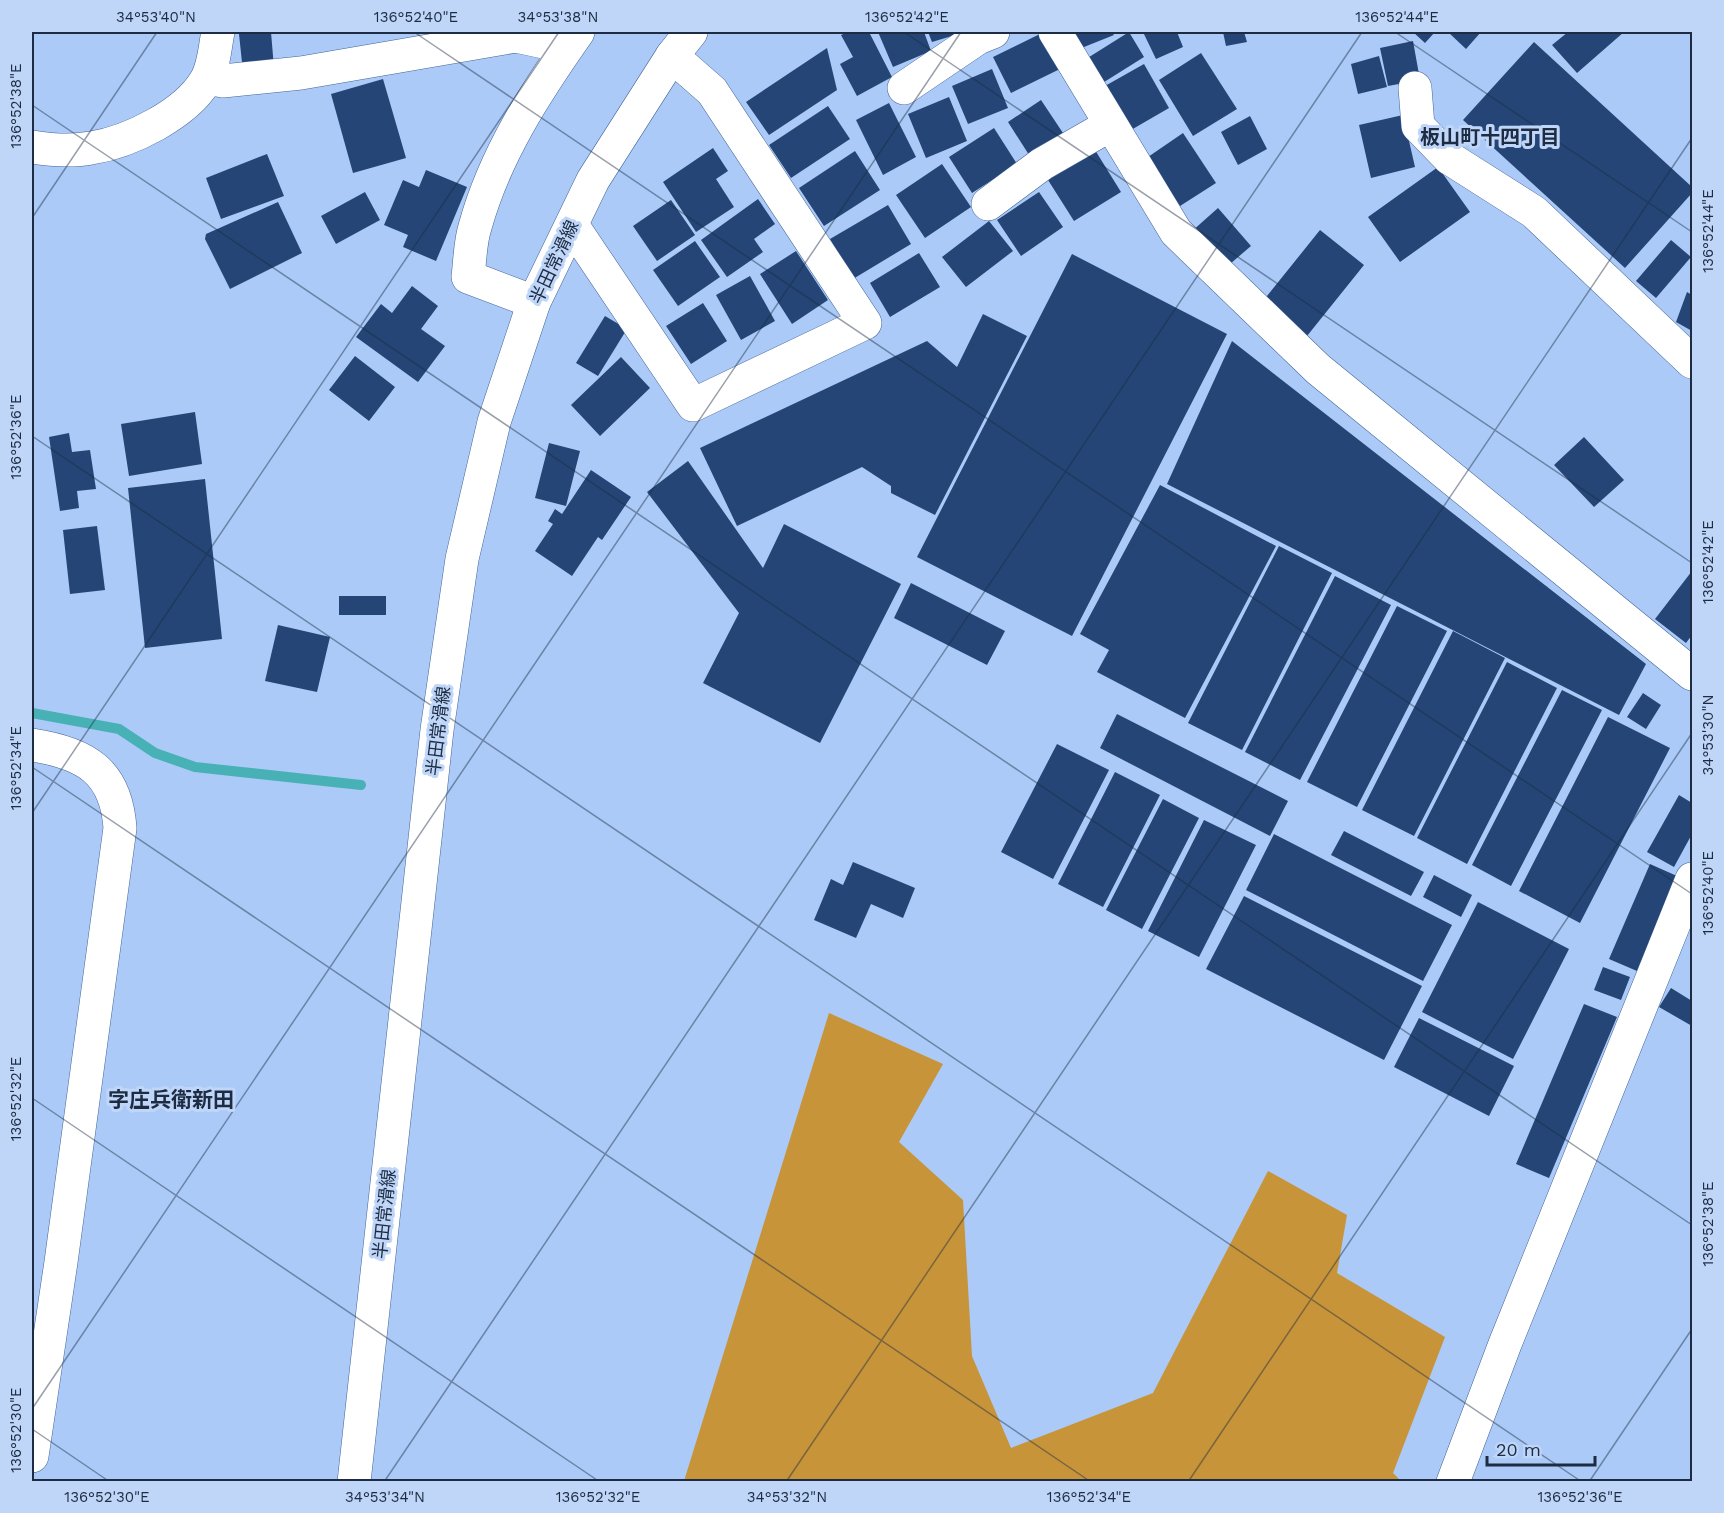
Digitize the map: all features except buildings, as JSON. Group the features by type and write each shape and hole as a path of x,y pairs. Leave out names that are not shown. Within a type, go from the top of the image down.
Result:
{"street":[{"path":"32,147 59,150 92,148 125,138 174,114 193,100 208,78 218,32"},
{"path":"904,88 978,38 993,32"},
{"path":"1055,32 1176,232 1237,294 1318,369 1692,674"},
{"path":"208,78 223,81 302,73 516,36 573,39"},
{"path":"534,302 468,277 474,228 499,159 539,86 573,39"},
{"path":"572,225 693,405 865,323 682,44"},
{"name":"半田常滑線","path":"354,1482 437,730 462,560 494,422 534,302 593,180 682,44"},
{"path":"1415,88 1418,126 1449,158 1534,212 1692,362"},
{"path":"988,204 1042,164 1110,124"},
{"path":"32,745 58,749 86,761 105,780 118,802 120,828 32,1456"},
{"path":"1454,1482 1505,1344 1692,879"}],"shaded area":[{"path":"829,1013 943,1064 899,1142 963,1200 972,1356 1011,1448 1153,1393 1268,1171 1347,1215 1337,1273 1445,1337 1393,1473 1401,1481 684,1481"}],"waterway":[{"path":"32,713 119,729 155,753 195,767 361,785"}],"district":[{"name":"板山町十四丁目","path":"1490,137"},
{"name":"字庄兵衛新田","path":"171,1099"}]}
